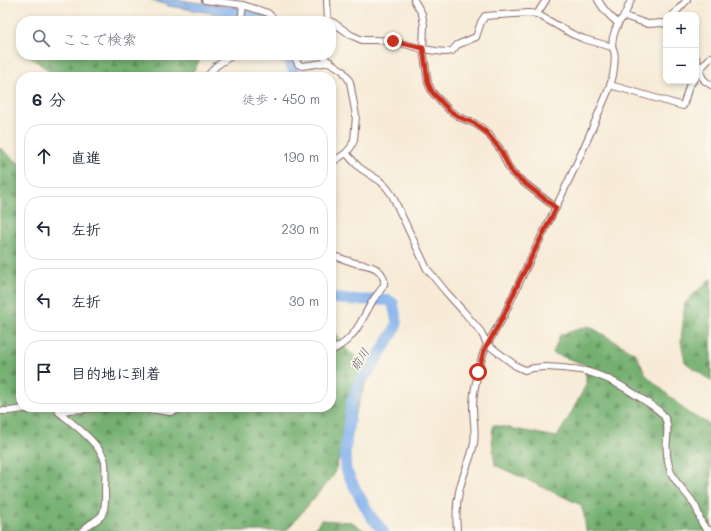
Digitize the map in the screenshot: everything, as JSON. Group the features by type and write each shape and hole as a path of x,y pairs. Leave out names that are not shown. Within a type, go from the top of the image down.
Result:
{"street":[{"path":"205,0 243,5 270,16"},
{"path":"327,0 329,16"},
{"path":"414,0 422,14 424,30 423,48 428,83 432,92 450,111 461,118 474,123 486,132 500,149 512,173 556,208"},
{"path":"537,14 546,0"},
{"path":"598,0 602,8 618,23"},
{"path":"457,531 456,515 458,492 471,457 475,433 473,408 478,372 484,351 503,317 556,208 597,118 613,76 613,40 618,23 624,16 631,0"},
{"path":"676,12 687,0"},
{"path":"242,16 243,5"},
{"path":"336,25 351,36 362,40 393,41 446,52 452,51 457,45 476,37 481,22 485,16 528,13 537,14 572,34 584,39 612,47"},
{"path":"624,16 653,25 663,23"},
{"path":"711,57 700,69 699,78 711,84"},
{"path":"211,72 216,66 225,60"},
{"path":"296,60 298,64 302,66 330,62 342,70 350,82 356,110 354,140 346,153 336,160"},
{"path":"610,85 683,106 691,84"},
{"path":"346,153 354,163 380,181 387,188 392,195 427,269 464,312 488,344 516,366 525,370 543,366 585,371 609,380 622,386 658,410 664,416 668,429 666,439 669,468 678,485 694,504 702,524 706,529 711,531"},
{"path":"336,257 375,268 381,272 384,278 382,287 372,300 357,329 344,343 336,348"},
{"path":"0,411 16,410"},
{"path":"59,412 94,444 104,462 105,499 102,515 89,524 83,531"}],"green space":[{"path":"35,60 136,60 139,62 141,60 200,60 193,72 49,71"},
{"path":"0,148 16,161 16,412 336,412 336,333 347,350 371,368 333,476 286,531 0,531"},
{"path":"711,278 711,382 685,362 681,341 685,303"},
{"path":"589,326 636,354 646,375 688,413 711,425 711,531 586,531 581,505 495,465 492,439 493,425 557,437 586,385 586,365 553,353 560,335"},
{"path":"321,520 352,522 365,531 313,531"}],"water":[{"path":"151,0 180,0 238,8 237,16 231,16 169,6"}],"waterway":[{"name":"前川","path":"224,11 257,16"},
{"name":"前川","path":"289,60 294,72"},
{"name":"前川","path":"336,298 388,300 393,303 397,323 394,331 371,368 357,386 351,405 345,452 346,470 371,517 383,531"}],"route":[{"path":"393,41 423,48 428,83 432,92 450,111 461,118 474,123 486,132 500,149 512,173 556,208 503,317 484,351 478,372"}]}
